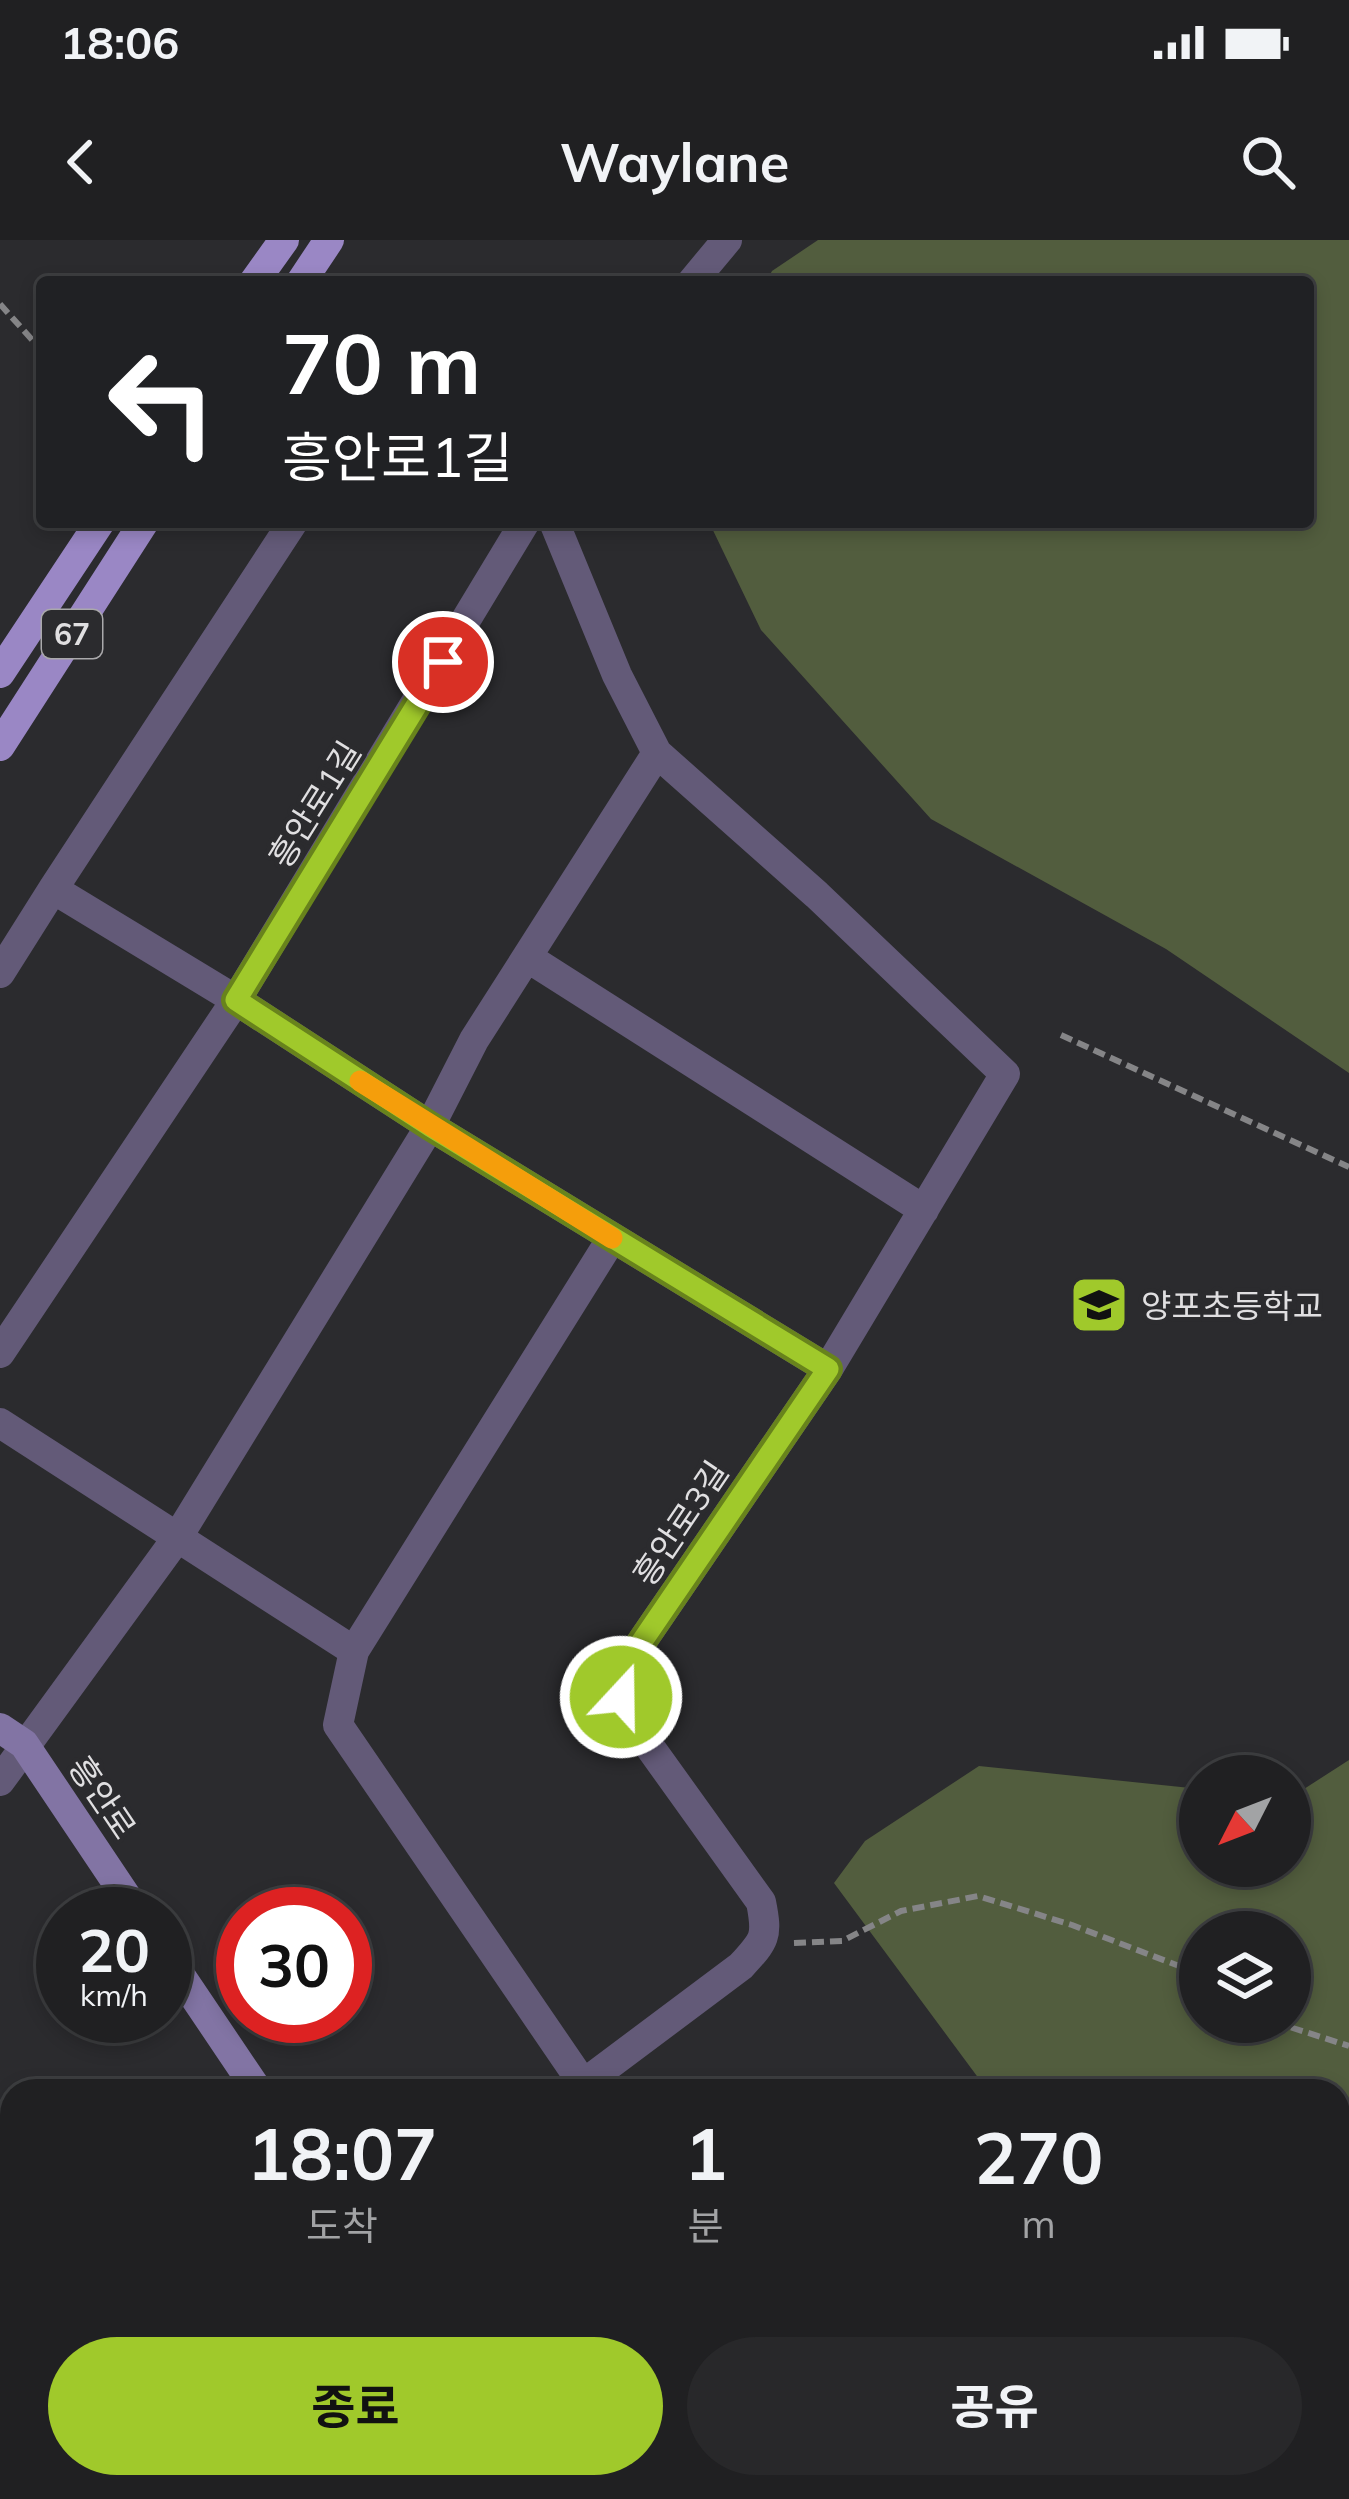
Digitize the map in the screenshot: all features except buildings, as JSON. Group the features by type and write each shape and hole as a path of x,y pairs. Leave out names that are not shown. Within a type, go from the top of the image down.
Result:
{"main road":[{"path":"258,276 284,240"},
{"path":"305,276 329,240"},
{"name":"67","path":"0,674 96,528"},
{"name":"67","path":"0,746 140,528"}],"street":[{"path":"697,276 727,240"},
{"path":"0,973 289,528"},
{"name":"흥안로1길","path":"0,1353 236,1000 522,528"},
{"path":"0,1781 12,1736 177,1538 430,1126 474,1040 657,753 616,675 556,528"},
{"path":"0,683 23,710"},
{"name":"흥안로3길","path":"657,753 818,895 1006,1074 828,1369 632,1656 622,1678 621,1697 629,1718 760,1902 764,1936"},
{"path":"53,889 828,1369"},
{"path":"530,958 924,1210"},
{"path":"573,2079 338,1725 354,1651 612,1238"},
{"path":"0,1423 354,1651"},
{"name":"흥안로","path":"12,1736 119,1887"},
{"path":"591,2079 741,1966 764,1936"},
{"path":"192,1993 250,2079"}],"path":[{"path":"0,304 36,344"},
{"path":"1061,1035 1349,1167"},
{"path":"764,1936 795,1943 842,1941 901,1911 978,1896 1179,1966"},
{"path":"1311,2034 1349,2046"}],"green space":[{"path":"818,240 1349,240 1349,1073 1166,949 931,819 761,630 712,528 1314,528 1314,276 769,276"},
{"path":"1349,1760 1349,2079 979,2079 834,1883 865,1841 979,1766 1179,1787 1179,1887 1311,1887 1311,1784"}],"slow traffic":[{"path":"360,1081 612,1238"}],"place":[{"name":"양포초등학교","path":"1099,1305"}],"route":[{"path":"443,662 236,1000 430,1126 828,1369 632,1656 622,1678 621,1697"}]}
